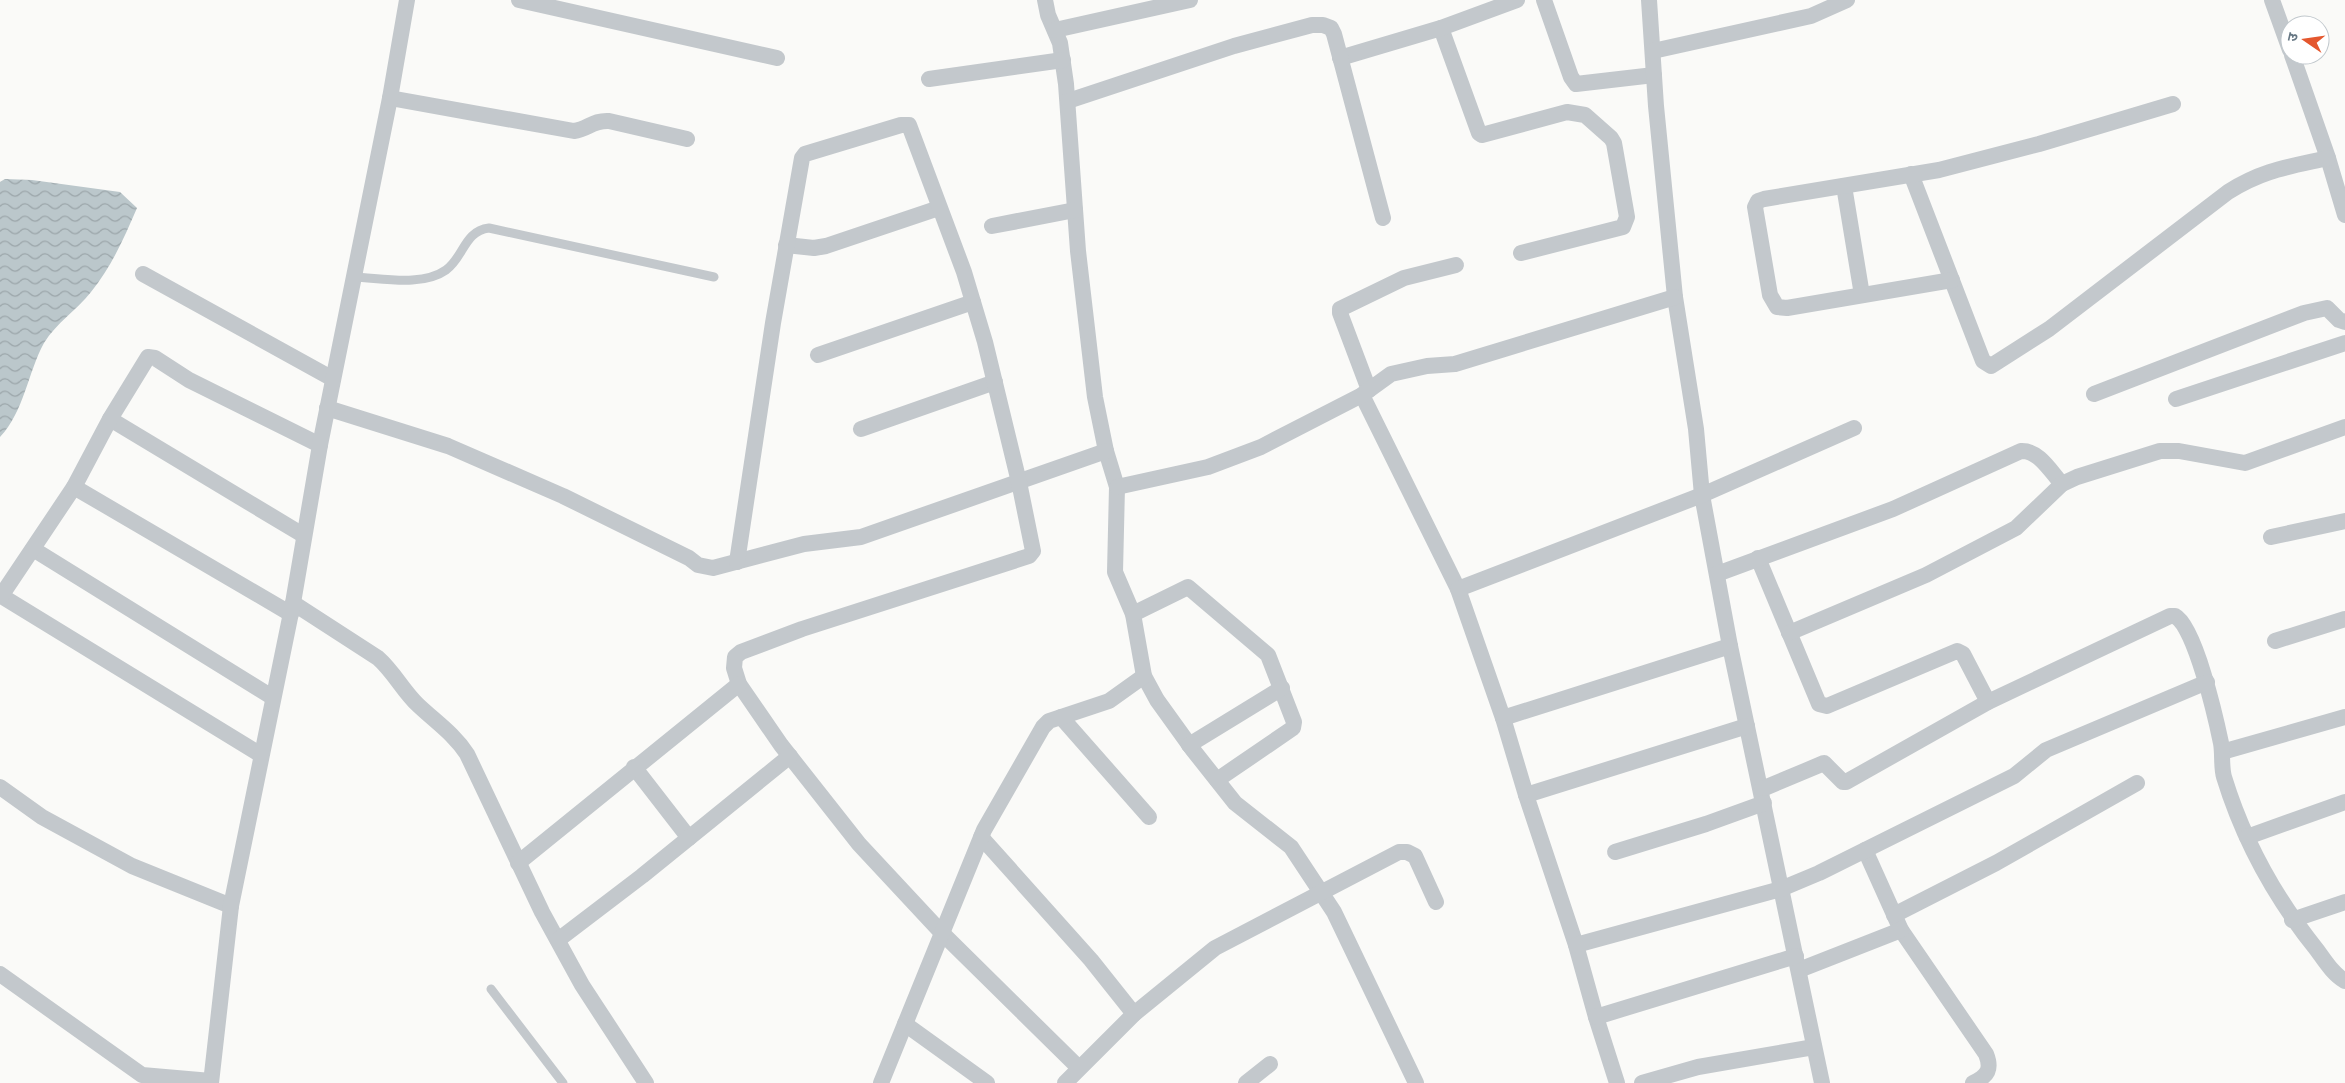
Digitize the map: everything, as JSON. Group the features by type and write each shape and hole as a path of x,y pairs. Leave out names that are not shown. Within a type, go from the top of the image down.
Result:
{"street":[{"path":"0,974 142,1075 211,1082 231,906 272,697 292,609 303,535 390,98 407,0"},
{"path":"519,0 777,58"},
{"path":"1046,0 1048,15 1060,43 1063,60 1095,397 1106,451 1116,487 1115,572 1133,614 1144,676 1157,700 1189,745 1235,803 1291,847 1322,891 1334,912 1416,1083"},
{"path":"1055,30 1190,0"},
{"path":"1340,58 1441,28 1517,0"},
{"path":"1544,0 1570,77 1576,84 1654,75"},
{"path":"1649,0 1654,75 1675,297 1696,429 1702,495 1730,646 1822,1083"},
{"path":"1653,51 1811,16 1847,0"},
{"path":"2272,0 2280,22"},
{"path":"1068,101 1234,46 1312,25 1323,25 1331,28 1383,218"},
{"path":"1441,28 1479,133 1482,135 1574,111 1590,118 1614,143 1626,210 1627,221 1623,227 1521,253"},
{"path":"929,79 1063,60"},
{"path":"2295,65 2328,158 2345,215"},
{"path":"390,98 574,131 581,130 600,120 609,120 687,139"},
{"path":"1952,280 1787,308 1777,307 1770,294 1755,214 1758,201 1939,170 2039,144 2173,104"},
{"path":"737,562 786,245 803,156 906,124 911,128 973,302 995,382 1033,551 1029,556 802,628 741,652 735,657 734,662 739,684 790,756 860,844 941,932 1079,1068"},
{"path":"1911,174 1983,362 1988,366 1994,365 2049,329 2228,192 2251,178 2273,170 2328,158"},
{"path":"1844,186 1862,295"},
{"path":"786,245 814,248 826,246 939,208"},
{"path":"992,226 1076,210"},
{"path":"1456,265 1404,278 1340,309 1340,313 1365,392 1458,589 1503,718 1526,795 1576,945 1617,1083"},
{"path":"143,274 333,379"},
{"path":"1116,487 1208,467 1261,446 1365,392 1391,374 1409,369 1455,364 1675,297"},
{"path":"818,356 973,302"},
{"path":"2094,394 2313,311 2330,308 2339,320 2345,322"},
{"path":"2176,399 2345,343"},
{"path":"261,755 1,596 74,486 145,359 151,357 189,380 320,445"},
{"path":"861,429 995,382"},
{"path":"327,408 448,446 563,496 698,564 713,568 804,544 861,538 1106,451"},
{"path":"110,419 303,535"},
{"path":"1789,633 1926,575 2016,528 2062,484 2077,477 2160,452 2179,451 2245,464 2345,427"},
{"path":"1458,589 1702,495 1854,428"},
{"path":"1717,574 1892,509 2021,451 2029,451 2036,455 2062,484"},
{"path":"74,486 378,658 387,666 417,705 458,740 468,754 518,863 582,985 646,1083"},
{"path":"2271,537 2345,521"},
{"path":"33,549 272,697"},
{"path":"1758,558 1819,704 1822,706 1957,651 1963,654 1988,702"},
{"path":"1133,614 1184,588 1190,588 1268,654 1294,722 1293,728 1217,780"},
{"path":"1615,852 1706,824 1824,763 1843,782 1846,782 1988,702 2170,616 2175,616 2184,623 2207,682 2222,752 2224,775 2247,837 2292,920 2330,967 2345,981"},
{"path":"2275,641 2345,619"},
{"path":"1503,718 1730,646"},
{"path":"881,1083 981,837 1043,727 1049,721 1109,701 1144,676"},
{"path":"1576,945 1781,889 2014,776 2046,750 2207,682"},
{"path":"518,863 634,767 739,684"},
{"path":"1189,745 1282,688"},
{"path":"1061,717 1149,817"},
{"path":"2222,752 2345,717"},
{"path":"1526,795 1747,726"},
{"path":"558,940 790,756"},
{"path":"634,767 689,838"},
{"path":"1894,915 1996,863 2137,783"},
{"path":"0,787 42,817 132,866 231,906"},
{"path":"2247,837 2345,802"},
{"path":"981,837 1085,952 1134,1014"},
{"path":"1864,850 1900,930 1986,1054 1989,1070 1981,1079 1973,1083"},
{"path":"1065,1083 1134,1014 1215,948 1322,891 1403,852 1415,856 1436,902"},
{"path":"2292,920 2345,902"},
{"path":"1596,1017 1797,963 1900,930"},
{"path":"905,1024 987,1083"},
{"path":"1642,1083 1698,1066 1814,1047"},
{"path":"1246,1083 1270,1064"}],"lane":[{"path":"354,277 420,280 432,276 450,266 473,234 480,229 489,228 714,277"},
{"path":"491,989 563,1083"}],"water":[{"path":"5,179 32,180 120,192 137,208 117,252 105,272 85,299 54,329 44,343 38,354 15,416 0,437 0,182"}]}
